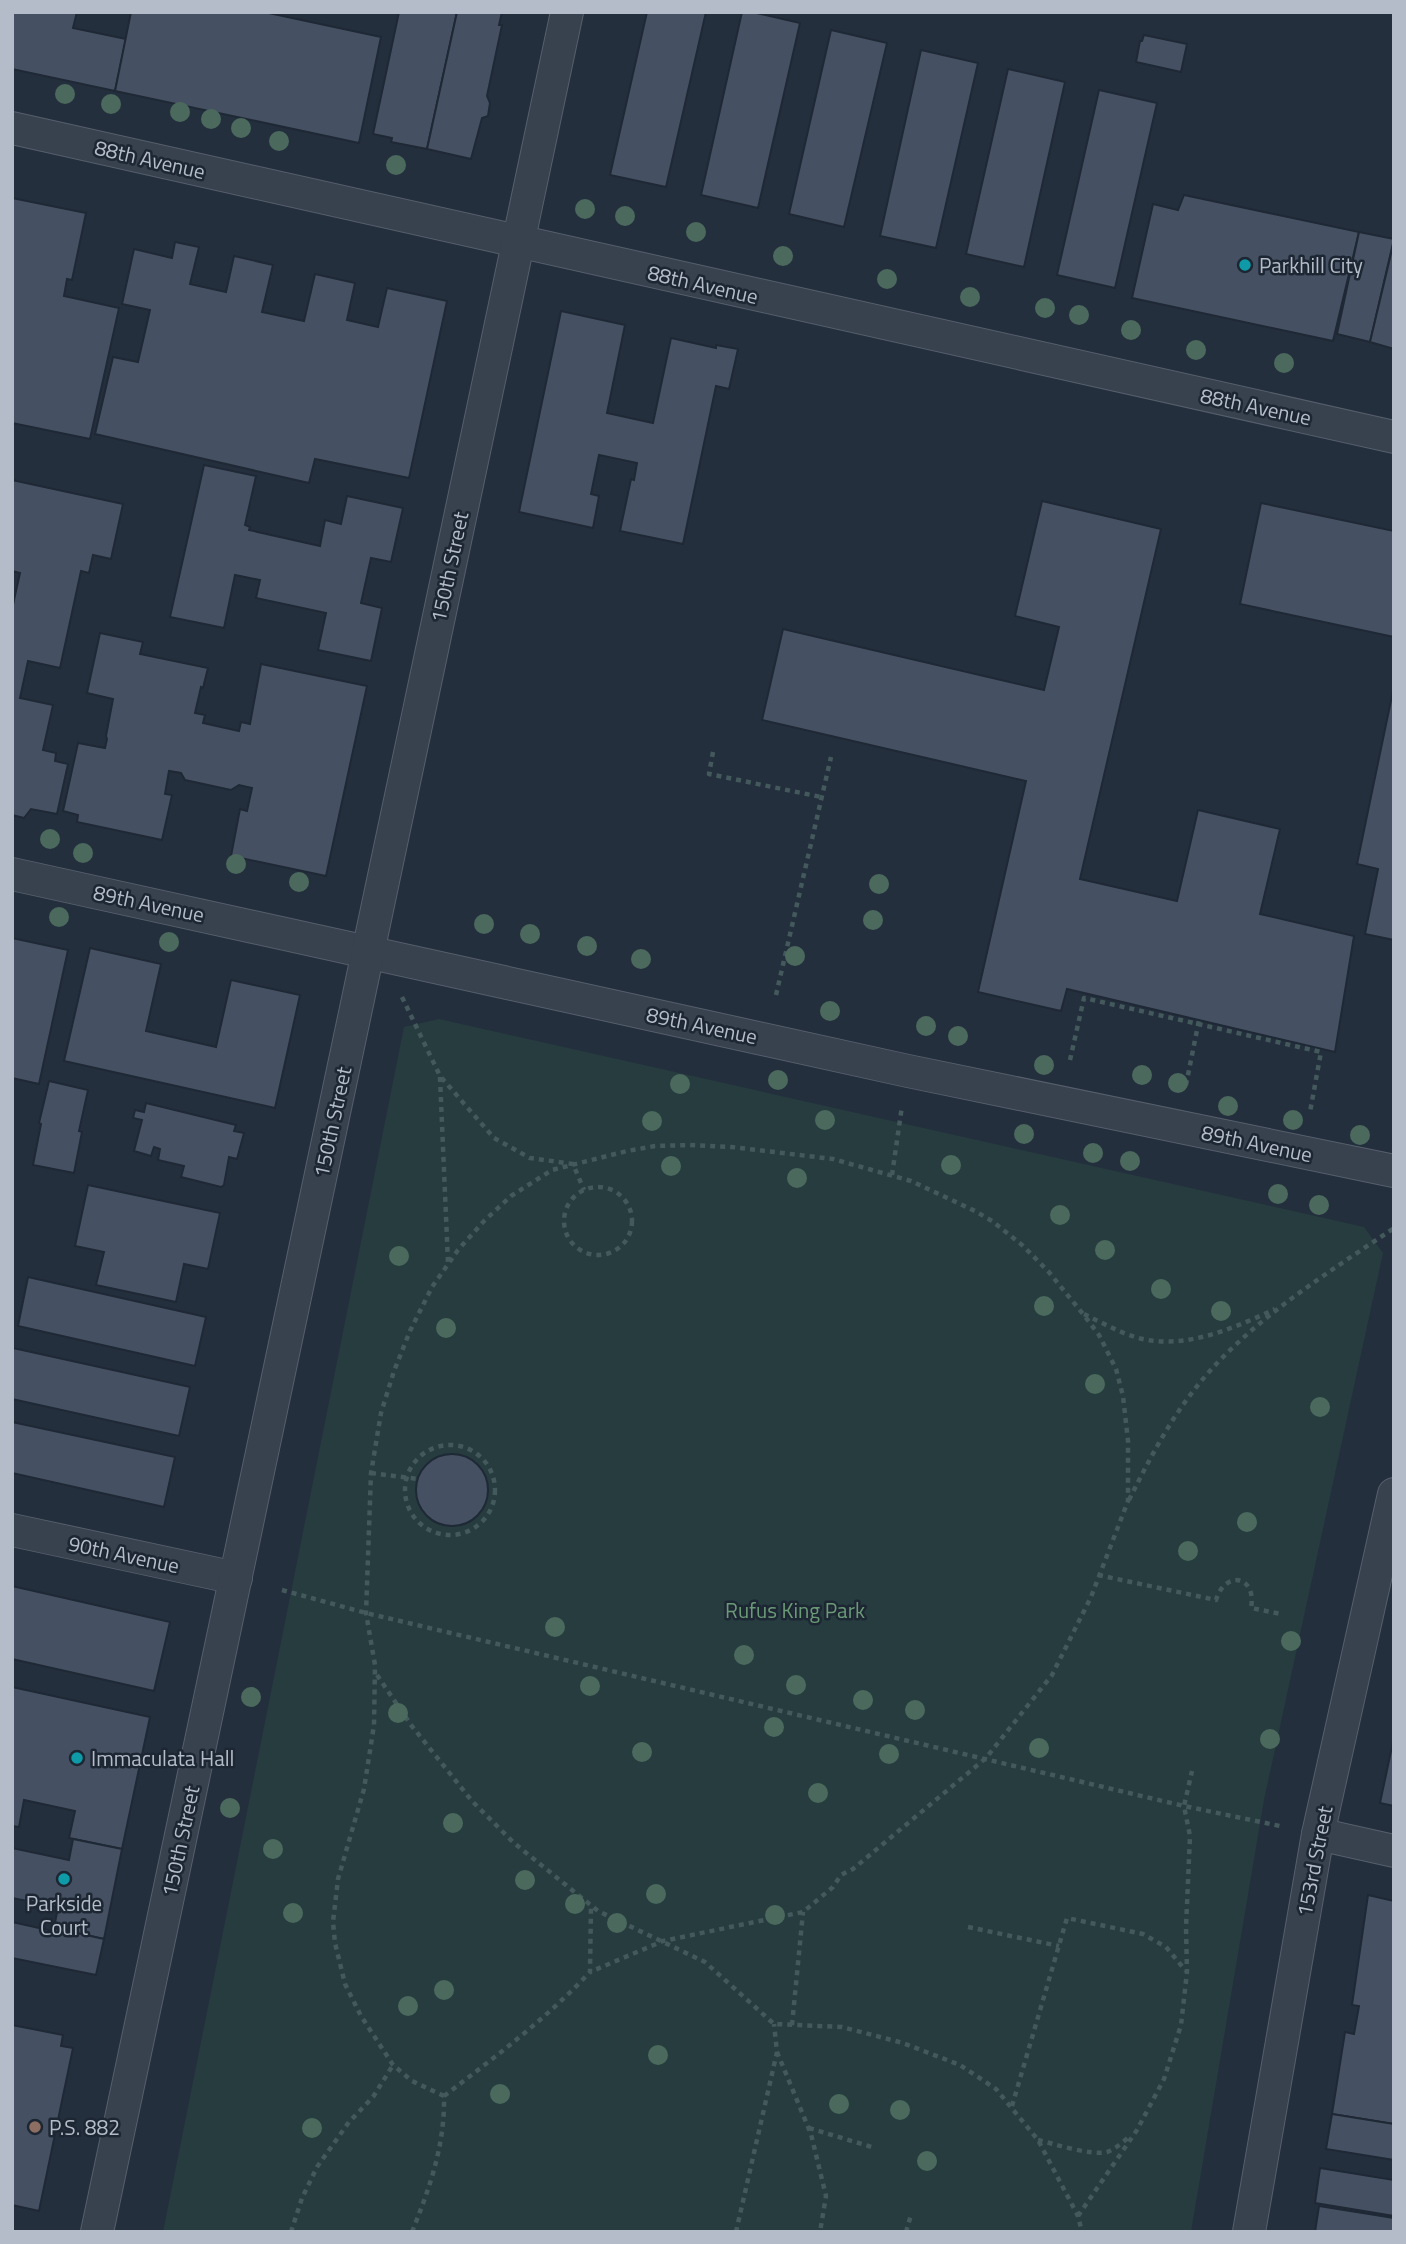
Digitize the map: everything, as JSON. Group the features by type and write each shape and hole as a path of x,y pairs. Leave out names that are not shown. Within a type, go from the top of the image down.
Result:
{"street":[{"name":"150th Street","path":"97,2232 567,12"},
{"name":"88th Avenue","path":"12,128 1394,437"},
{"name":"89th Avenue","path":"12,874 908,1070 1394,1171"},
{"name":"153rd Street","path":"1249,2232 1318,1834 1394,1494"},
{"name":"90th Avenue","path":"12,1530 236,1578"},
{"path":"1318,1834 1394,1851"}],"path":[{"path":"713,752 709,774 821,797"},
{"path":"776,995 831,757"},
{"path":"401,993 440,1076 494,1138 530,1158 573,1164"},
{"path":"1070,1060 1084,998 1198,1022 1321,1052 1310,1112"},
{"path":"1185,1084 1198,1022"},
{"path":"440,1076 448,1263"},
{"path":"892,1175 902,1106"},
{"path":"444,2096 412,2081 393,2065 361,2016 345,1984 338,1961 333,1922 338,1879 364,1789 374,1724 375,1673 366,1613 371,1473 381,1413 394,1371 422,1304 448,1263 477,1229 511,1196 552,1170 573,1164 655,1146 690,1145 821,1157 892,1175 955,1201 992,1221 1034,1256 1083,1314 1111,1357 1121,1389 1128,1441 1128,1501"},
{"path":"573,1164 584,1190"},
{"path":"605,1188 624,1198 632,1218 627,1239 620,1247 610,1252 590,1254 574,1245 565,1229 566,1210 576,1195 584,1190 605,1188"},
{"path":"444,2096 549,2014 590,1972 663,1941 803,1912 833,1888 841,1875 853,1869 986,1758 1052,1675 1091,1597 1128,1501 1162,1438 1195,1388 1279,1307 1394,1228"},
{"path":"1083,1314 1125,1333 1156,1341 1209,1335 1279,1307"},
{"path":"447,1445 461,1445 485,1460 496,1486 495,1500 480,1525 468,1532 440,1534 426,1529 415,1519 408,1506 406,1478 412,1465 422,1454 447,1445"},
{"path":"371,1473 418,1479"},
{"path":"1098,1575 1216,1600 1227,1582 1240,1580 1252,1592 1251,1608 1281,1614"},
{"path":"282,1590 366,1613 1184,1807 1280,1826"},
{"path":"375,1673 411,1725 472,1801 514,1843 598,1911 705,1962 774,2024 842,2027 903,2043 960,2065 996,2089 1038,2140 1078,2216 1082,2232"},
{"path":"1078,2216 1137,2130 1164,2079 1181,2025 1187,1972 1190,1836 1184,1807 1192,1771"},
{"path":"590,1972 592,1906"},
{"path":"792,2025 803,1912"},
{"path":"1012,2106 1067,1918 1143,1934 1166,1947 1187,1972"},
{"path":"968,1927 1059,1946"},
{"path":"774,2024 777,2052 809,2128 826,2196 820,2232"},
{"path":"736,2232 777,2052"},
{"path":"291,2232 317,2167 349,2122 373,2097 393,2065"},
{"path":"412,2232 432,2180 444,2124 444,2096"},
{"path":"809,2128 875,2148"},
{"path":"1038,2140 1093,2152 1106,2152 1137,2130"},
{"path":"906,2232 911,2215"}],"green space":[{"name":"Rufus King Park","path":"439,1019 1364,1227 1383,1253 1264,1800 1191,2232 163,2232 404,1027"}],"building":[{"path":"12,12 77,12 73,28 126,39 115,91 12,69"},
{"path":"131,12 264,12 381,37 359,143 115,91"},
{"path":"399,12 457,12 427,149 391,142 392,138 373,134"},
{"path":"457,12 502,12 499,25 502,25 487,96 490,103 488,116 482,118 471,159 427,149"},
{"path":"647,12 706,12 666,187 610,175"},
{"path":"742,12 800,23 758,208 701,195"},
{"path":"831,30 887,43 844,227 789,214"},
{"path":"1144,35 1187,44 1181,72 1136,62 1140,41"},
{"path":"921,50 978,63 936,248 880,236"},
{"path":"1008,69 1065,82 1024,267 966,254"},
{"path":"1099,90 1157,103 1115,288 1057,275"},
{"name":"Parkhill City","path":"1184,195 1359,232 1333,341 1132,298 1153,204 1178,210"},
{"path":"12,198 86,213 72,280 67,279 64,296 119,308 90,439 12,423"},
{"path":"1359,232 1394,239 1370,342 1337,334"},
{"path":"1394,241 1394,349 1370,342"},
{"path":"175,242 199,247 190,284 226,292 234,256 273,265 262,312 304,321 315,274 355,283 347,320 378,327 387,288 447,301 409,478 315,459 309,483 95,434 113,357 138,362 150,310 122,304 134,249 172,258"},
{"path":"561,311 625,325 607,413 653,423 671,338 716,348 716,345 738,349 729,389 716,386 683,544 620,531 637,463 599,455 591,494 599,496 593,528 519,512"},
{"path":"204,465 256,476 245,525 250,527 249,530 320,546 325,520 341,524 347,496 403,508 391,562 371,558 361,603 382,608 371,661 318,650 326,613 256,598 260,580 235,575 224,628 170,617"},
{"path":"12,480 123,504 111,559 93,555 89,573 81,571 60,668 28,661 20,698 53,705 43,750 56,753 55,761 68,764 57,814 31,809 24,818 12,815 12,609 20,573 12,571"},
{"path":"1042,501 1161,529 1080,879 1177,901 1198,810 1280,829 1260,914 1354,936 1335,1052 1067,989 1061,1011 978,992 1026,781 762,720 783,629 1044,690 1059,627 1015,616"},
{"path":"1261,503 1394,531 1394,637 1240,604"},
{"path":"100,633 143,642 140,654 208,668 195,713 205,715 203,723 239,731 241,722 250,724 261,664 367,686 326,876 231,856 240,809 247,811 252,788 239,785 231,790 185,780 181,773 169,771 165,794 172,795 162,840 77,822 78,815 63,811 78,743 105,748 107,739 113,699 87,693"},
{"path":"1394,686 1394,940 1365,934 1378,869 1357,864"},
{"path":"12,938 68,950 39,1084 12,1078"},
{"path":"90,948 161,964 146,1031 216,1047 231,980 300,995 275,1108 64,1061"},
{"path":"49,1081 88,1090 74,1173 33,1165"},
{"path":"146,1103 236,1125 234,1131 244,1133 237,1159 229,1157 224,1185 221,1187 181,1177 184,1166 158,1160 160,1149 154,1147 151,1156 134,1151 142,1120 133,1118 135,1110 144,1112"},
{"path":"88,1185 220,1213 208,1269 184,1264 176,1302 96,1285 104,1252 75,1246"},
{"path":"28,1277 206,1317 195,1366 18,1326"},
{"path":"13,1348 190,1387 179,1436 12,1399"},
{"path":"12,1422 175,1457 164,1507 12,1473"},
{"path":"452,1454 472,1460 482,1470 488,1490 482,1510 472,1520 452,1526 432,1520 422,1510 416,1490 422,1470 432,1460"},
{"path":"12,1586 170,1622 154,1691 12,1659"},
{"name":"Immaculata Hall","path":"12,1687 150,1717 122,1849 69,1838 75,1811 24,1800 19,1827 12,1826"},
{"path":"1394,1737 1394,1806 1380,1803"},
{"name":"Parkside Court","path":"73,1839 122,1849 104,1939 54,1928 58,1907 12,1898 12,1848 69,1860"},
{"path":"1368,1895 1394,1901 1394,2124 1332,2114 1345,2032 1354,2034 1359,2006 1352,2005"},
{"path":"12,1922 104,1939 96,1975 12,1958"},
{"name":"P.S. 882","path":"12,2025 63,2035 61,2046 73,2048 39,2211 12,2205"},
{"path":"1332,2114 1394,2124 1394,2160 1326,2149"},
{"path":"1320,2168 1394,2180 1394,2216 1315,2203"},
{"path":"1319,2206 1394,2218 1394,2232 1315,2232"}],"place":[{"name":"Parkhill City","path":"1245,265"},
{"name":"Immaculata Hall","path":"77,1758"},
{"name":"Parkside Court","path":"64,1879"},
{"name":"P.S. 882","path":"35,2127"}]}
